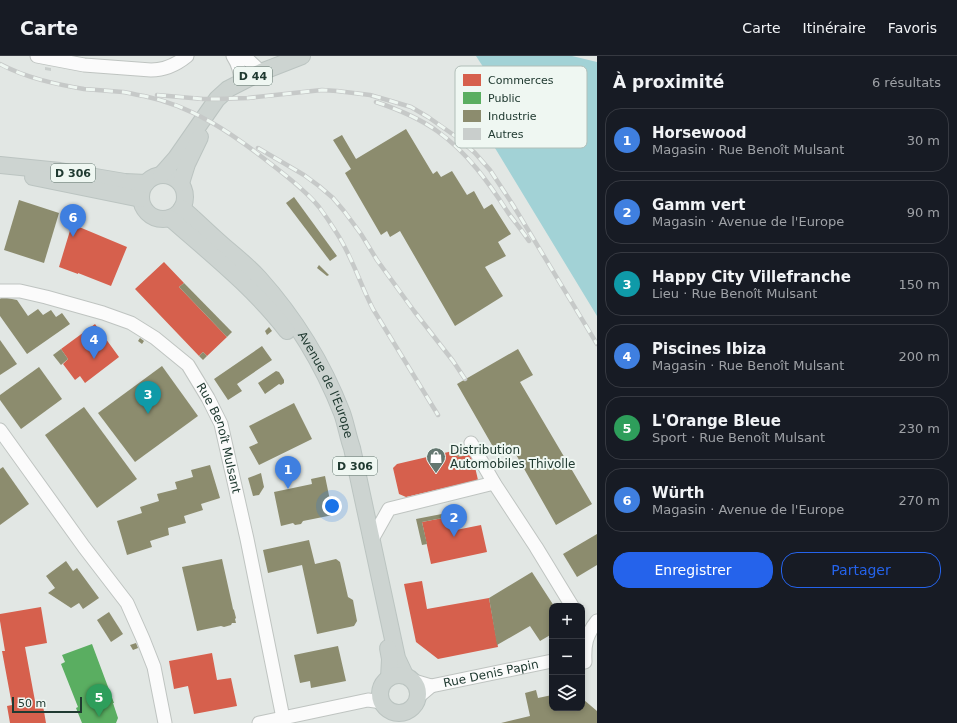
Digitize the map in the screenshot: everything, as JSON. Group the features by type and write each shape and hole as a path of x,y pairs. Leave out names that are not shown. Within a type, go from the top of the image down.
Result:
{"main road":[{"name":"D 44","path":"162,175 176,158 217,100 228,89 262,72 302,56"},
{"name":"D 44","path":"181,183 187,164 208,120 212,107"},
{"name":"D 306","path":"0,165 60,170 125,182 146,183"},
{"name":"D 306","path":"0,174 29,176 141,199"},
{"path":"162,175 172,177 181,183 184,189 185,202 176,213 164,219 157,219 146,212 141,199 143,188 146,183 156,176 162,175"},
{"name":"Avenue de l'Europe","path":"176,213 258,277 292,320 317,360 332,390 342,414 352,448 371,541 397,658 403,678"},
{"name":"Avenue de l'Europe","path":"176,213 277,318 303,355 321,388 334,416 343,446 390,659 403,678"},
{"path":"403,678 417,686 419,692 418,697 417,703 413,707 409,717 403,713 397,713 384,706 382,686 385,682 403,678"}],"street":[{"path":"37,56 84,65 118,62 151,70 161,70 177,64 187,56"},
{"path":"233,56 238,63 240,82"},
{"path":"244,56 262,72"},
{"name":"Rue Benoît Mulsant","path":"0,291 20,291 46,297 103,313 131,323 155,338 188,365 208,398 221,424 247,539 283,718"},
{"path":"0,430 84,547 127,603 154,667 165,723"},
{"path":"471,443 494,483 570,603"},
{"path":"371,541 389,509 494,483"},
{"path":"588,663 584,649 590,630 597,621"},
{"path":"585,630 588,636"},
{"name":"Rue Denis Papin","path":"403,678 431,686 549,663"},
{"name":"Rue Denis Papin","path":"418,697 431,686"},
{"path":"259,723 283,718 384,706"}],"water":[{"path":"476,56 572,56 597,62 597,316 495,148 587,148 587,66 482,66"}],"building: Commerces":[{"path":"72,224 127,247 111,286 59,267"},
{"path":"164,262 184,283 179,287 227,337 207,356 203,352 199,356 135,289"},
{"path":"95,324 119,357 85,383 80,376 75,380 63,364 68,359 61,349"},
{"name":"Distribution Automobiles Thivolle","path":"457,450 458,457 472,454 478,480 406,497 399,494 393,468 397,464"},
{"path":"453,516 456,530 481,525 487,552 431,564 422,522"},
{"path":"422,581 427,609 489,598 498,647 438,659 416,642 404,584"},
{"path":"41,607 47,643 25,647 35,701 42,700 46,723 10,723 7,706 12,705 2,651 5,651 0,614"},
{"path":"212,653 217,680 231,678 237,706 194,714 188,686 174,689 169,661"}],"building: Public":[{"path":"92,644 114,703 118,718 116,723 82,723 76,708 78,707 61,664 65,662 62,655"}],"building: Industrie":[{"path":"406,129 433,174 437,171 441,177 452,171 467,195 474,191 484,209 492,204 511,234 498,242 506,256 485,267 503,296 455,326 400,231 390,237 387,231 381,235 345,173 351,169 333,140 342,135 356,159"},
{"path":"294,197 337,256 330,261 286,203"},
{"path":"19,200 59,213 44,263 4,250"},
{"path":"319,265 329,275 327,276 317,268"},
{"path":"184,283 232,332 227,337 179,287"},
{"path":"2,297 17,300 28,316 38,309 43,315 51,310 56,317 62,313 70,324 27,354 0,316 0,299"},
{"path":"269,327 272,331 267,335 265,331"},
{"path":"140,338 144,341 142,344 138,341"},
{"path":"0,340 17,364 0,375"},
{"path":"262,346 272,360 237,384 242,391 228,400 214,379"},
{"path":"61,349 68,359 61,365 53,355"},
{"path":"518,349 533,375 520,382 592,504 556,525 510,444 496,452 457,384"},
{"path":"203,352 207,356 203,360 199,356"},
{"path":"162,366 198,416 135,462 98,413"},
{"path":"39,367 62,399 21,429 0,400 0,395"},
{"path":"276,371 279,372 284,380 284,383 281,385 279,384 265,394 258,383"},
{"path":"294,403 312,439 259,465 249,447 258,443 249,426"},
{"path":"84,407 137,479 97,508 45,435"},
{"path":"469,448 472,454 458,457 457,450"},
{"path":"210,465 220,498 201,504 203,510 184,516 186,523 168,528 169,535 150,541 152,547 127,555 117,521 142,513 140,507 159,501 157,494 177,489 175,482 193,477 191,470"},
{"path":"3,467 29,504 0,525 0,469"},
{"path":"261,473 264,487 259,495 253,496 248,478"},
{"path":"325,476 333,515 303,521 301,524 295,525 293,523 281,526 274,492 312,484 311,479"},
{"path":"452,512 453,516 422,522 427,544 422,545 416,519"},
{"path":"597,534 597,565 577,577 563,554"},
{"path":"309,540 315,564 336,559 340,562 348,597 353,600 357,621 354,626 317,634 302,565 268,573 263,550"},
{"path":"222,559 236,623 232,623 231,625 224,627 221,626 197,631 182,567"},
{"path":"66,561 73,571 77,568 99,598 83,609 79,603 71,608 48,593 55,588 46,576"},
{"path":"532,572 552,603 549,603 549,636 540,641 530,626 497,645 489,598"},
{"path":"109,612 123,634 111,642 97,620"},
{"path":"136,643 138,648 133,650 130,645"},
{"path":"338,646 346,681 311,688 310,681 300,683 294,655"},
{"path":"536,690 538,698 549,696 549,711 585,711 585,701 597,711 597,723 501,723 530,716 525,693"}],"building: Autres":[{"path":"45,67 51,68 51,71 45,70"}],"railway":[{"path":"0,64 30,77 52,83 84,89 123,92 144,96 179,107 212,122 242,142 284,174 314,201 342,241 373,309 438,415"},
{"path":"157,95 217,99 248,98 322,90 370,95 411,107 455,136"},
{"path":"376,102 423,122 455,145"},
{"path":"258,148 304,175 333,198 361,234 377,260 465,379"},
{"path":"458,148 468,158 494,191 529,241"},
{"path":"469,148 490,170 513,205 597,344"}],"place":[{"name":"Würth","path":"73,237"},
{"name":"Piscines Ibiza","path":"94,359"},
{"name":"Happy City Villefranche","path":"148,414"},
{"name":"Distribution Automobiles Thivolle","path":"436,474"},
{"name":"Horsewood","path":"288,489"},
{"name":"Gamm vert","path":"454,537"},
{"name":"L'Orange Bleue","path":"99,717"}]}
